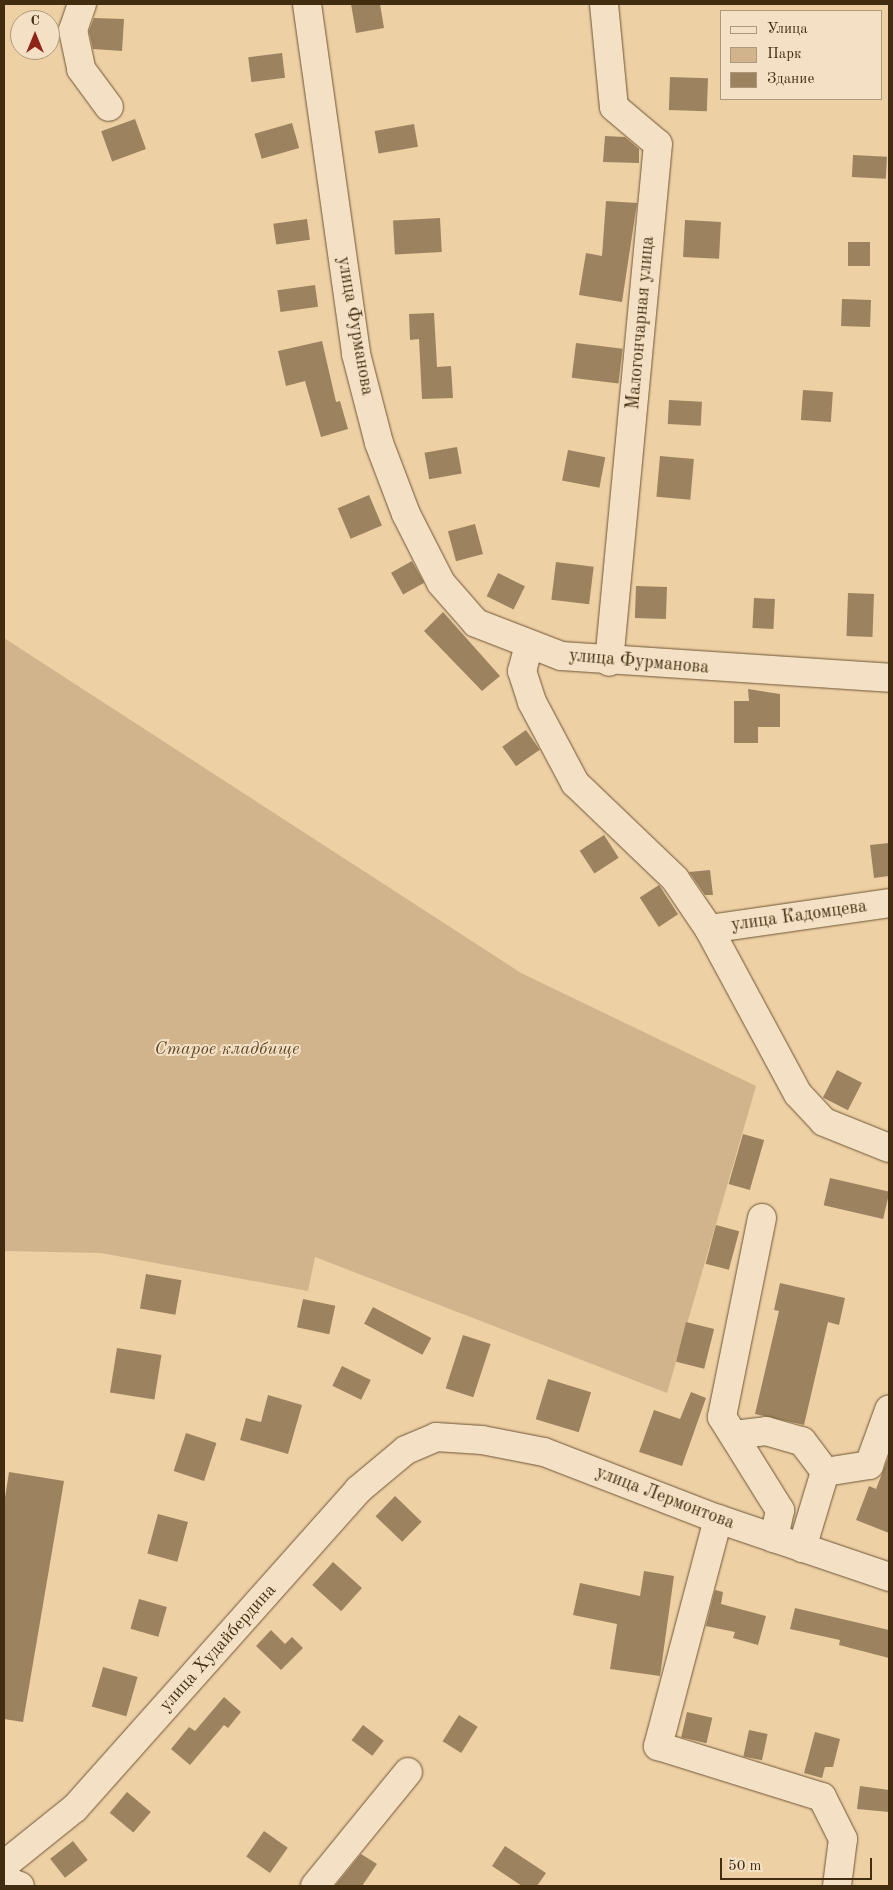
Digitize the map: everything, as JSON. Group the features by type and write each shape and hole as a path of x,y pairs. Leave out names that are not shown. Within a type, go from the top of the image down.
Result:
{"street":[{"path":"82,4 73,30 81,69 109,107"},
{"name":"улица Фурманова","path":"307,4 356,354 379,443 406,514 441,584 476,623 528,645 561,656 609,662 889,678"},
{"name":"Малогончарная улица","path":"604,4 614,107 629,117 658,144 609,662"},
{"path":"528,645 522,671 532,702 575,783 676,879 709,929 798,1094 824,1122 889,1148"},
{"name":"улица Кадомцева","path":"709,929 889,903"},
{"path":"762,1218 722,1417 780,1510 774,1538"},
{"path":"824,1472 869,1465 889,1410"},
{"path":"734,1436 766,1431 802,1441 824,1472"},
{"name":"улица Лермонтова","path":"436,1437 482,1440 544,1452 718,1519 889,1577"},
{"name":"улица Худайбердина","path":"4,1866 74,1808 358,1490 406,1450 436,1437"},
{"path":"802,1548 824,1472"},
{"path":"718,1519 658,1746 822,1797 843,1838 837,1886"},
{"path":"315,1886 408,1772"},
{"path":"4,1880 20,1886"}],"green space":[{"name":"Старое кладбище","path":"4,638 521,973 756,1086 667,1393 315,1257 308,1291 101,1253 4,1251"}],"building":[{"path":"351,4 380,4 384,28 356,33"},
{"path":"94,18 124,19 122,51 93,49 89,31"},
{"path":"282,53 285,78 251,82 248,57"},
{"path":"670,77 708,78 707,111 669,110"},
{"path":"135,119 146,149 112,161 101,131"},
{"path":"292,123 299,148 262,159 255,134"},
{"path":"414,124 418,147 379,154 375,131"},
{"path":"605,136 625,137 639,149 639,163 603,162"},
{"path":"853,155 887,157 886,179 852,177"},
{"path":"606,201 637,203 622,302 579,295 586,253 602,256"},
{"path":"440,218 442,252 395,254 393,220"},
{"path":"307,219 310,240 276,245 273,224"},
{"path":"685,220 721,222 719,259 683,257"},
{"path":"848,242 870,242 870,266 848,266"},
{"path":"315,285 318,307 280,312 277,290"},
{"path":"842,299 871,300 870,327 841,326"},
{"path":"434,313 437,367 451,366 453,398 422,399 419,339 410,340 409,314"},
{"path":"322,341 336,402 340,401 348,429 321,437 305,381 286,386 278,351"},
{"path":"576,343 623,349 618,383 572,378"},
{"path":"803,390 833,392 831,422 801,420"},
{"path":"669,400 702,402 701,426 668,424"},
{"path":"457,447 462,474 429,479 425,453"},
{"path":"568,450 605,457 599,488 562,480"},
{"path":"660,456 694,459 690,500 656,497"},
{"path":"369,495 382,525 351,539 338,508"},
{"path":"475,524 483,554 456,561 448,531"},
{"path":"412,561 424,583 403,595 391,573"},
{"path":"556,562 594,567 589,604 551,600"},
{"path":"498,573 525,586 514,610 487,596"},
{"path":"636,586 667,587 666,619 635,618"},
{"path":"848,593 874,594 872,637 846,636"},
{"path":"754,598 775,599 773,629 752,628"},
{"path":"443,612 500,676 482,691 424,631"},
{"path":"748,689 780,694 780,727 758,727 758,743 734,743 734,701 749,701"},
{"path":"526,730 540,750 516,766 502,747"},
{"path":"604,835 619,858 594,873 580,851"},
{"path":"889,843 889,876 874,878 870,845"},
{"path":"710,870 713,895 705,895 689,872"},
{"path":"659,885 678,914 659,927 640,898"},
{"path":"837,1070 862,1083 848,1110 823,1098"},
{"path":"743,1134 764,1140 750,1190 729,1184"},
{"path":"830,1178 889,1192 883,1219 824,1205"},
{"path":"716,1225 739,1231 729,1270 706,1264"},
{"path":"146,1274 181,1280 175,1315 140,1308"},
{"path":"780,1283 845,1298 839,1325 828,1322 804,1425 755,1414 779,1311 774,1310"},
{"path":"303,1299 335,1306 329,1334 297,1327"},
{"path":"373,1307 431,1338 422,1355 364,1324"},
{"path":"686,1322 714,1329 704,1369 676,1362"},
{"path":"463,1335 491,1344 473,1397 446,1388"},
{"path":"117,1348 161,1355 154,1399 110,1392"},
{"path":"342,1366 371,1380 361,1400 332,1386"},
{"path":"548,1379 591,1392 579,1432 536,1419"},
{"path":"691,1392 706,1398 682,1466 639,1452 654,1410 680,1419"},
{"path":"268,1395 302,1405 288,1454 240,1440 246,1418 261,1422"},
{"path":"186,1433 216,1443 204,1481 174,1471"},
{"path":"888,1458 889,1533 856,1520 869,1486 876,1489"},
{"path":"9,1472 64,1481 23,1722 4,1719 4,1504"},
{"path":"395,1496 422,1522 402,1542 376,1516"},
{"path":"158,1514 188,1522 177,1562 147,1554"},
{"path":"333,1562 362,1588 341,1611 312,1585"},
{"path":"644,1571 674,1576 660,1676 610,1669 617,1624 573,1615 580,1583 640,1596"},
{"path":"715,1590 723,1592 721,1604 766,1616 758,1645 733,1638 735,1632 706,1626"},
{"path":"139,1599 167,1607 158,1637 130,1629"},
{"path":"795,1608 889,1630 889,1658 839,1645 840,1640 790,1629"},
{"path":"271,1630 285,1644 292,1637 303,1648 281,1670 256,1646"},
{"path":"103,1667 138,1677 126,1716 92,1706"},
{"path":"224,1697 241,1712 228,1728 224,1725 190,1765 171,1749 189,1727 195,1731"},
{"path":"687,1712 712,1718 706,1743 681,1737"},
{"path":"459,1715 478,1727 461,1753 443,1741"},
{"path":"363,1725 384,1741 372,1756 352,1740"},
{"path":"749,1730 768,1734 762,1760 743,1756"},
{"path":"815,1732 840,1739 833,1767 825,1767 822,1778 804,1773"},
{"path":"860,1786 889,1790 889,1812 857,1809"},
{"path":"127,1792 151,1812 133,1833 110,1813"},
{"path":"264,1831 288,1848 270,1873 246,1856"},
{"path":"73,1841 88,1860 65,1878 50,1859"},
{"path":"505,1846 546,1873 537,1886 522,1886 492,1866"},
{"path":"361,1854 377,1864 362,1886 335,1886"}]}
